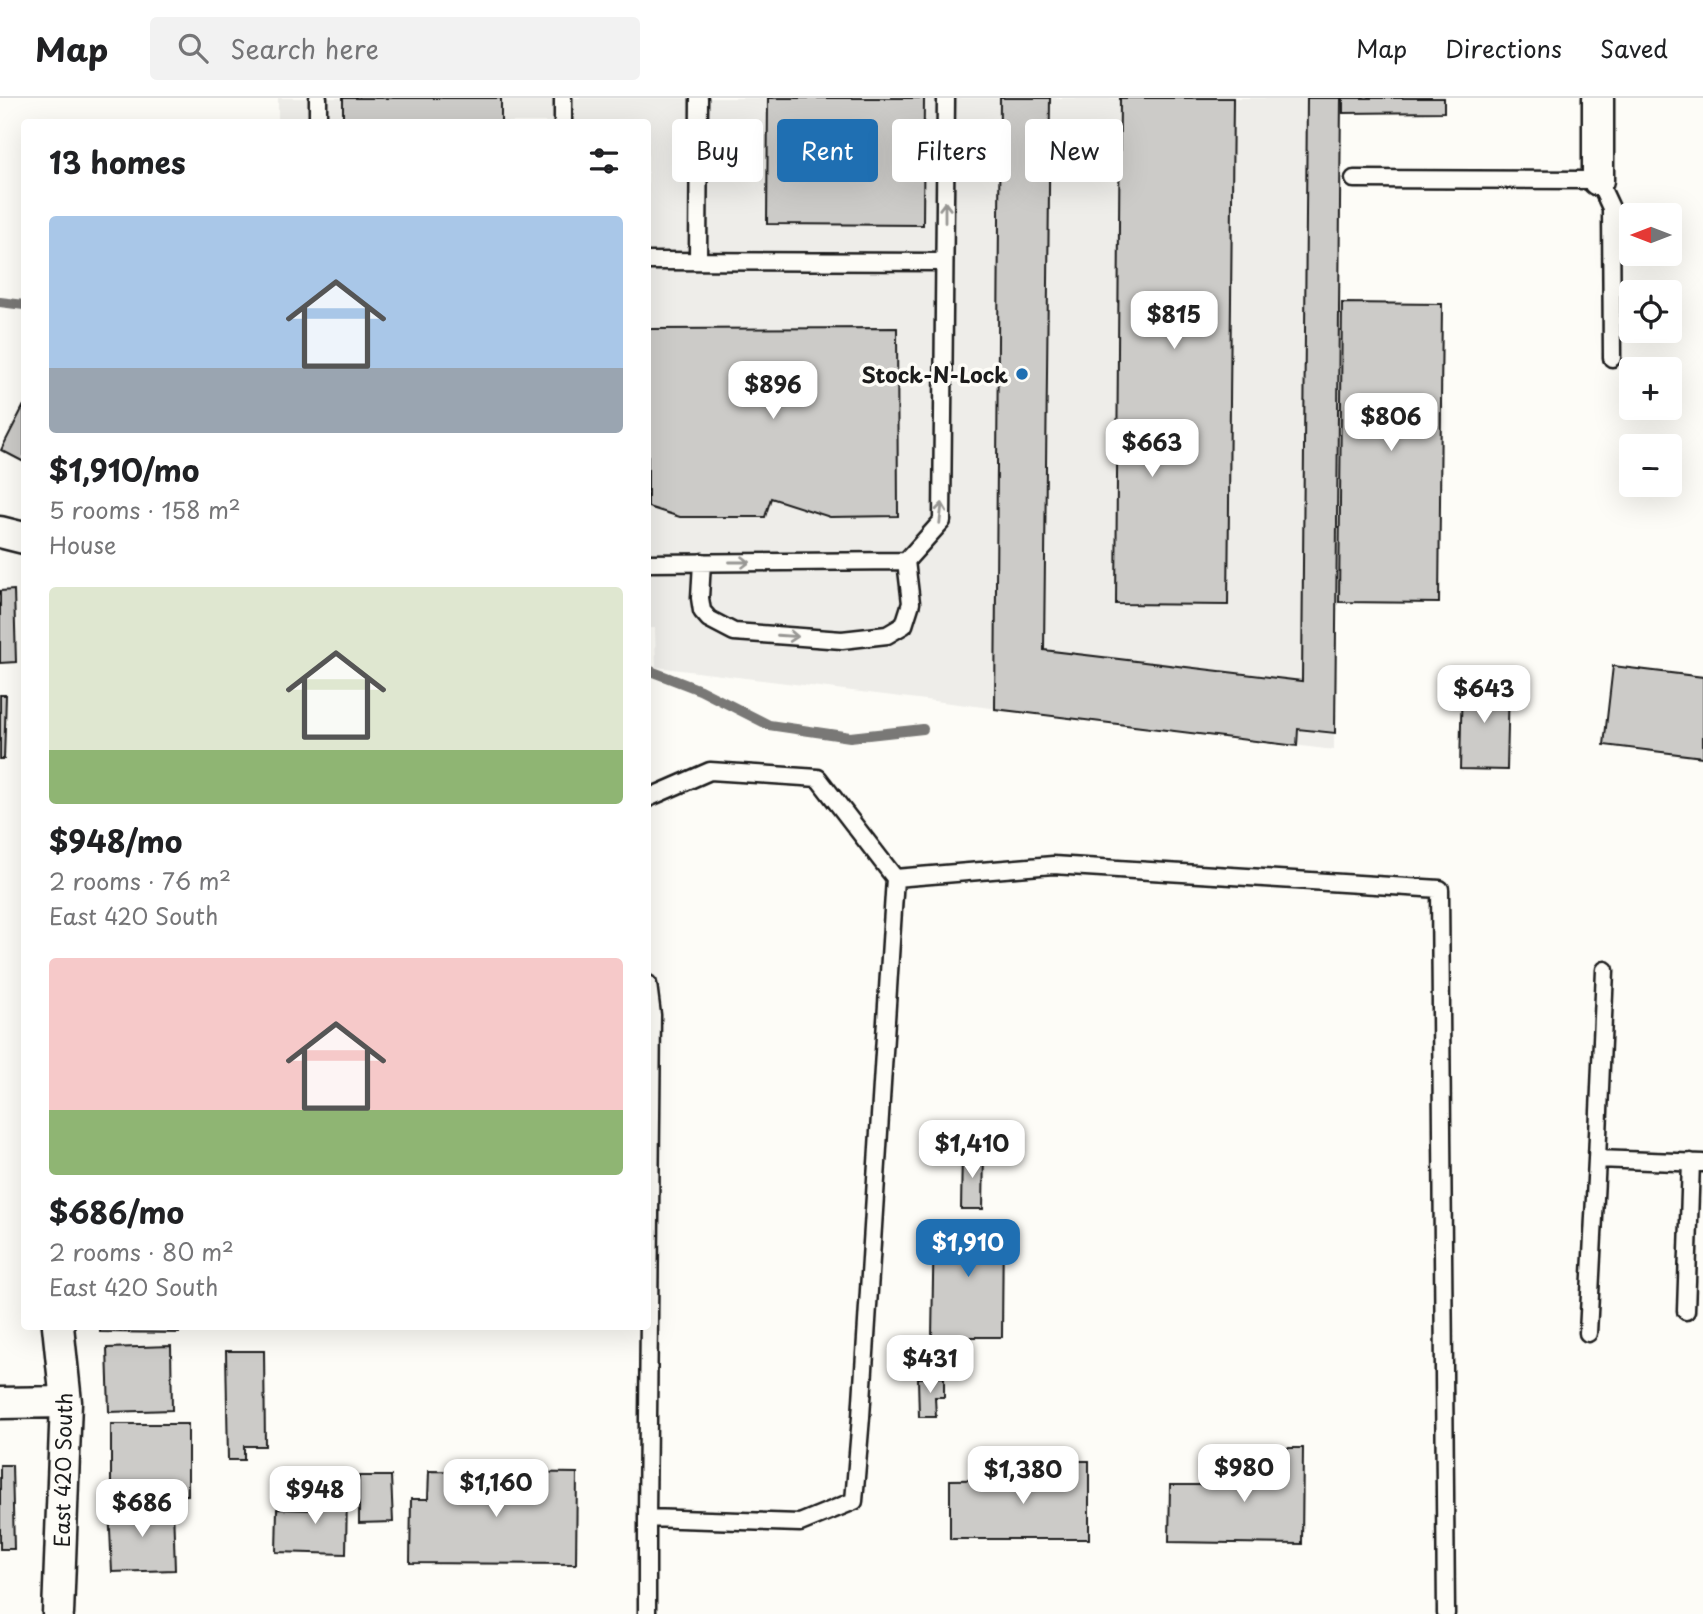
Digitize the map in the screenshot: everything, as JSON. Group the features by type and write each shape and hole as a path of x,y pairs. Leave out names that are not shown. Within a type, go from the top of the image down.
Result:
{"street":[{"path":"1598,98 1598,180"},
{"path":"0,532 21,537"},
{"name":"East 420 South","path":"58,1330 66,1402 58,1614"},
{"path":"0,1403 66,1402"}],"lane":[{"path":"318,98 318,119"},
{"path":"562,119 563,98"},
{"path":"698,261 699,98"},
{"path":"651,563 906,561 942,521 946,98"},
{"path":"1354,179 1598,180 1611,208 1612,358"},
{"path":"651,261 944,262"},
{"path":"702,562 700,598 702,611 709,619 734,632 842,640 887,635 904,625 911,603 906,561"},
{"path":"647,1518 800,1523 854,1501 895,878 818,778 710,771 651,797"},
{"path":"895,878 1053,865 1440,889 1446,1614"},
{"path":"1588,1333 1605,970"},
{"path":"651,1007 651,1116"},
{"path":"1597,1159 1697,1163 1686,1311"},
{"path":"647,1614 649,1330"}],"shaded area":[{"path":"278,98 1341,98 1334,750 656,667 655,628 651,628 651,119 278,119"}],"building":[{"path":"343,98 501,98 501,119 343,119"},
{"path":"768,98 924,98 924,119 892,119 892,182 923,182 923,225 767,224"},
{"name":"Stock-N-Lock","path":"1000,98 1050,98 1050,119 1025,119 1025,182 1049,182 1044,650 1302,681 1307,98 1341,98 1335,733 1298,729 1297,746 995,709 999,182 1011,182 1011,119 1000,119"},
{"path":"1120,98 1233,98 1228,605 1116,604 1119,182 1123,182 1123,119 1120,119"},
{"path":"1343,98 1444,98 1444,112 1343,113"},
{"path":"1342,303 1442,304 1439,603 1339,602"},
{"path":"897,328 898,516 830,517 771,498 765,517 680,517 651,508 651,329"},
{"path":"21,411 21,460 1,450"},
{"path":"14,590 16,662 0,663 0,591"},
{"path":"1613,666 1703,677 1703,757 1604,745"},
{"path":"1462,680 1509,681 1507,770 1460,769"},
{"path":"0,695 6,695 4,759 0,759"},
{"path":"962,1152 984,1152 983,1209 961,1209"},
{"path":"934,1221 1003,1222 1002,1337 932,1337"},
{"path":"100,1330 179,1330 179,1333"},
{"path":"171,1346 172,1410 109,1412 107,1348"},
{"path":"226,1351 264,1351 265,1446 244,1446 244,1460 228,1460"},
{"path":"944,1377 944,1397 935,1397 936,1417 919,1417 918,1378"},
{"path":"111,1424 188,1424 188,1495 111,1495"},
{"path":"1246,1448 1303,1448 1302,1544 1169,1542 1170,1485 1246,1485"},
{"path":"1053,1461 1089,1461 1089,1539 950,1539 950,1480 1053,1479"},
{"path":"0,1465 12,1465 14,1549 0,1549"},
{"path":"429,1471 577,1473 576,1564 410,1563 411,1499 428,1499"},
{"path":"359,1476 391,1476 393,1522 359,1523"},
{"path":"313,1491 347,1492 346,1554 276,1552 277,1509 313,1510"},
{"path":"173,1506 175,1570 112,1572 109,1508"}],"waterway":[{"path":"0,302 21,305"},
{"path":"651,671 700,690 769,725 850,737 923,729"}],"place":[{"name":"Stock-N-Lock","path":"1022,374"}]}
